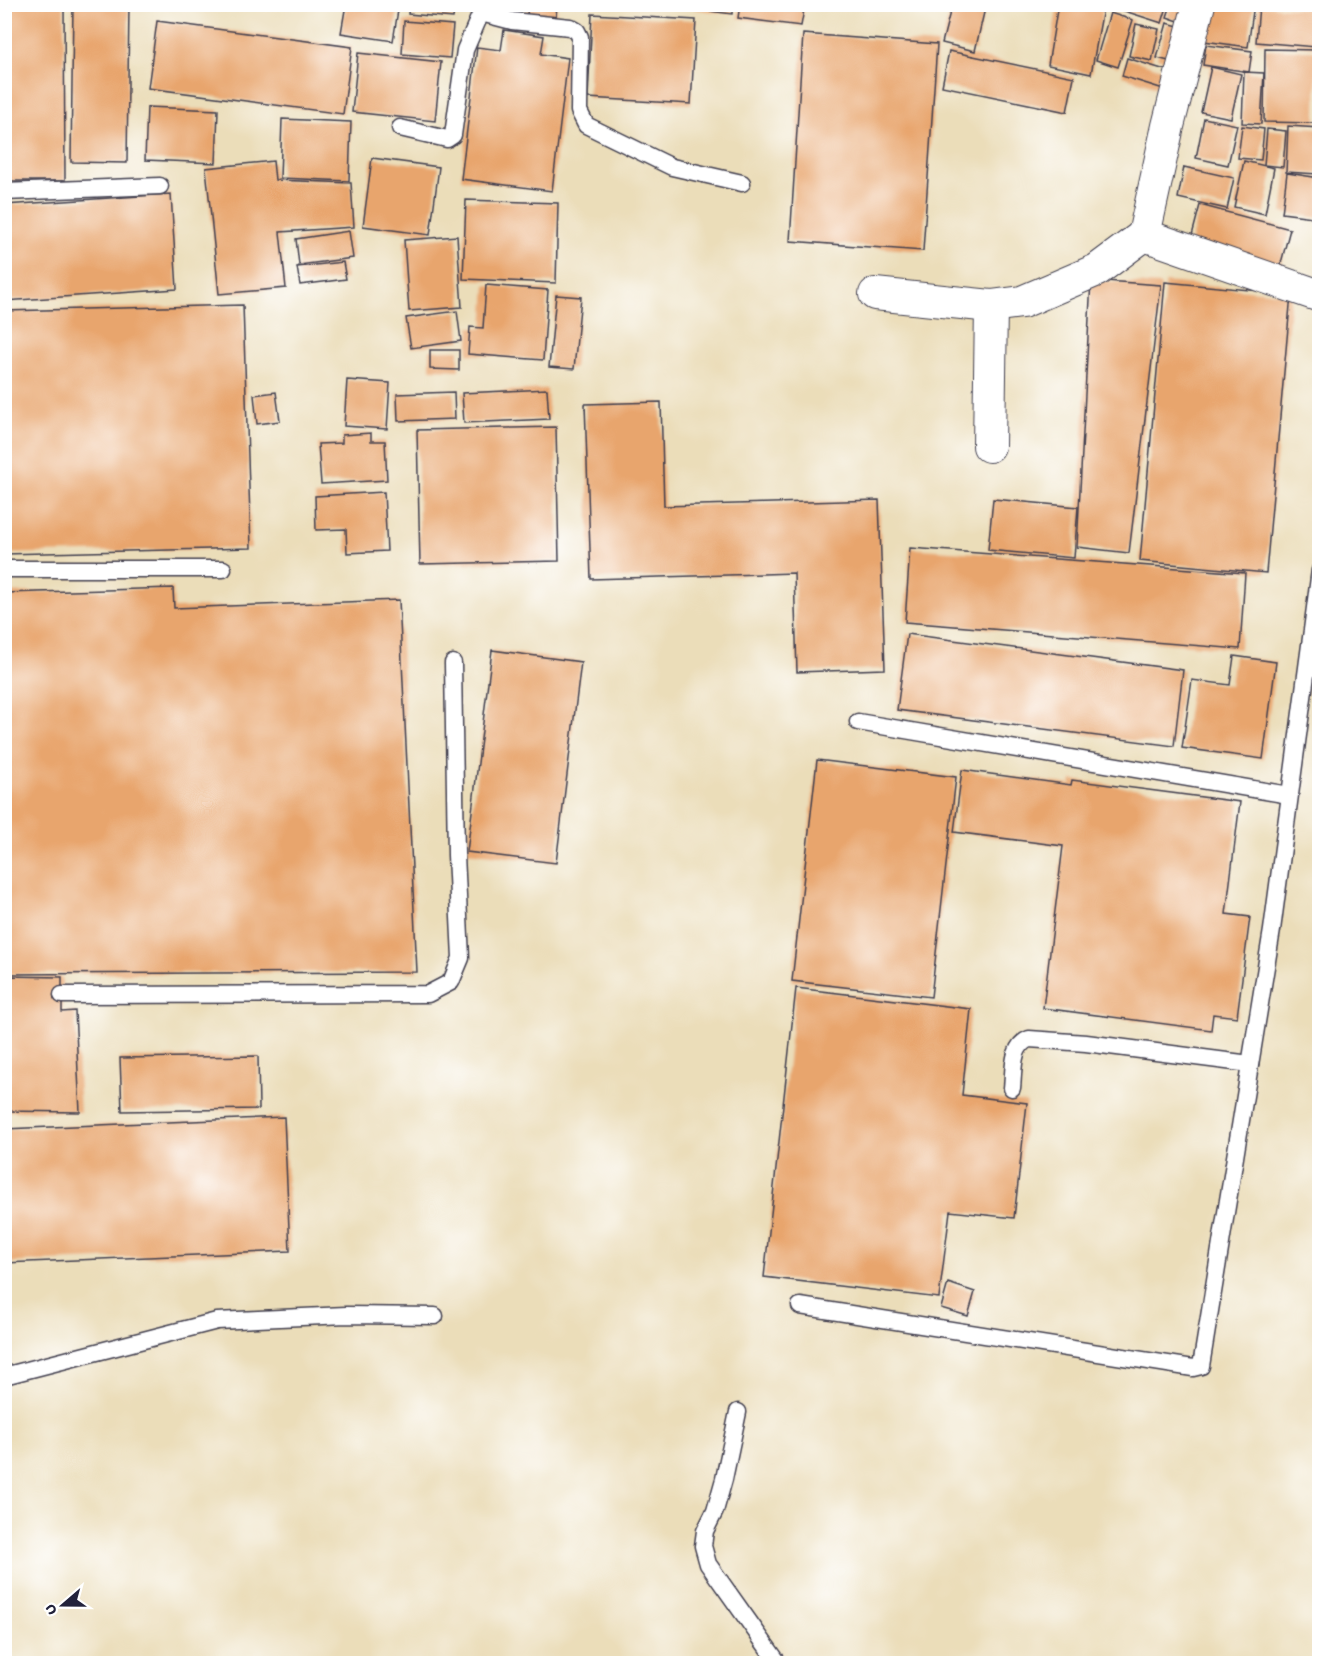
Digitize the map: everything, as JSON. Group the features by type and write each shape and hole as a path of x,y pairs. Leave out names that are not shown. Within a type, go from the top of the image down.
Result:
{"street":[{"path":"875,294 991,306 1022,302 1097,270 1144,235 1168,126 1199,4"},
{"path":"1144,235 1320,296"},
{"path":"989,446 991,306"}],"lane":[{"path":"400,128 447,138 453,135 465,50 482,9 512,21 570,27 577,31 580,37 579,111 586,125 672,167 742,183"},
{"path":"4,192 160,186"},
{"path":"4,569 223,569"},
{"path":"800,1306 1193,1368 1201,1366 1272,930 1320,570"},
{"path":"62,995 428,994 452,982 461,958 456,855 453,663"},
{"path":"858,722 1289,795"},
{"path":"1012,1088 1016,1049 1021,1042 1029,1039 1086,1043 1250,1064"},
{"path":"4,1376 217,1321 346,1315 435,1316"},
{"path":"738,1412 724,1479 715,1511 705,1532 703,1546 708,1564 779,1664"}],"building":[{"path":"4,4 64,4 65,181 4,181"},
{"path":"73,4 129,4 127,163 71,162"},
{"path":"346,4 399,4 393,41 341,33"},
{"path":"409,4 455,4 453,18 408,14"},
{"path":"528,4 557,4 556,18 527,15"},
{"path":"740,4 805,4 801,26 738,18"},
{"path":"952,4 986,4 975,51 942,43"},
{"path":"1058,4 1077,4 1103,9 1091,74 1048,65"},
{"path":"1116,4 1168,4 1162,23 1115,8"},
{"path":"1209,4 1254,4 1248,47 1204,41"},
{"path":"695,5 733,5 732,14 694,9"},
{"path":"1171,5 1194,5 1187,24 1167,17"},
{"path":"1259,5 1319,10 1316,47 1256,42"},
{"path":"1110,13 1133,20 1118,67 1096,60"},
{"path":"592,14 696,20 691,104 588,98"},
{"path":"157,21 352,47 343,114 148,88"},
{"path":"404,21 453,25 450,58 402,54"},
{"path":"1167,23 1190,29 1180,64 1157,58"},
{"path":"1136,24 1159,29 1152,61 1129,56"},
{"path":"504,30 544,36 541,54 568,58 552,191 461,179 477,47 501,50"},
{"path":"803,34 937,44 923,251 790,241"},
{"path":"1206,45 1252,51 1249,72 1203,65"},
{"path":"1265,49 1317,50 1316,123 1264,122"},
{"path":"949,51 1074,77 1067,112 942,86"},
{"path":"358,53 441,62 435,121 352,112"},
{"path":"1127,58 1178,74 1173,92 1122,76"},
{"path":"1211,67 1241,74 1231,118 1201,112"},
{"path":"1244,72 1264,73 1261,124 1242,123"},
{"path":"147,107 218,110 216,163 145,160"},
{"path":"1204,118 1237,125 1228,165 1196,158"},
{"path":"282,119 351,122 349,181 280,178"},
{"path":"1242,126 1264,129 1261,160 1238,158"},
{"path":"1288,126 1320,128 1318,174 1286,172"},
{"path":"1267,129 1286,131 1283,167 1264,165"},
{"path":"372,158 439,167 430,235 363,226"},
{"path":"273,161 275,180 351,183 354,227 280,232 286,288 219,294 206,168"},
{"path":"1244,161 1274,168 1265,214 1234,207"},
{"path":"1184,167 1234,178 1227,209 1178,198"},
{"path":"1287,173 1320,178 1320,218 1282,213"},
{"path":"171,194 177,289 4,301 4,205"},
{"path":"466,200 558,203 556,283 463,279"},
{"path":"1200,205 1290,229 1280,267 1190,243"},
{"path":"349,231 353,258 299,265 296,239"},
{"path":"457,236 462,307 409,311 404,240"},
{"path":"343,262 346,279 300,285 297,267"},
{"path":"1091,280 1161,285 1129,553 1077,547"},
{"path":"1165,282 1291,294 1266,573 1140,561"},
{"path":"486,285 548,290 543,360 468,354 470,327 483,328"},
{"path":"556,295 581,297 574,369 549,367"},
{"path":"243,305 251,548 4,554 4,311"},
{"path":"457,311 461,341 411,348 406,318"},
{"path":"430,350 459,350 459,370 430,369"},
{"path":"347,380 390,383 387,429 344,426"},
{"path":"547,389 549,419 464,423 462,393"},
{"path":"276,392 280,421 257,424 254,395"},
{"path":"454,392 455,419 398,421 397,394"},
{"path":"661,402 664,506 879,500 885,669 797,672 794,573 591,579 585,404"},
{"path":"556,427 559,561 420,564 417,430"},
{"path":"371,433 371,441 385,441 387,480 321,484 318,444 342,443 342,435"},
{"path":"384,492 387,551 347,553 346,529 316,530 315,496"},
{"path":"993,499 1078,507 1074,558 988,550"},
{"path":"910,548 1245,573 1240,649 905,622"},
{"path":"173,588 174,608 399,600 417,972 4,974 4,593"},
{"path":"907,634 1183,670 1174,746 897,710"},
{"path":"492,650 581,662 556,863 467,852"},
{"path":"1234,656 1276,662 1263,759 1182,748 1192,680 1230,685"},
{"path":"817,760 956,777 931,997 792,981"},
{"path":"962,770 1071,785 1072,780 1240,802 1226,914 1250,917 1237,1017 1213,1014 1211,1030 1043,1008 1063,846 954,832"},
{"path":"4,976 62,977 62,1012 75,1011 80,1112 4,1111"},
{"path":"796,988 971,1009 962,1095 1027,1103 1014,1218 950,1211 939,1298 764,1277"},
{"path":"1318,1001 1320,1001 1320,1019 1316,1018"},
{"path":"258,1056 259,1109 122,1111 120,1058"},
{"path":"284,1117 290,1251 4,1263 4,1129"},
{"path":"948,1283 975,1292 968,1316 941,1308"}]}
